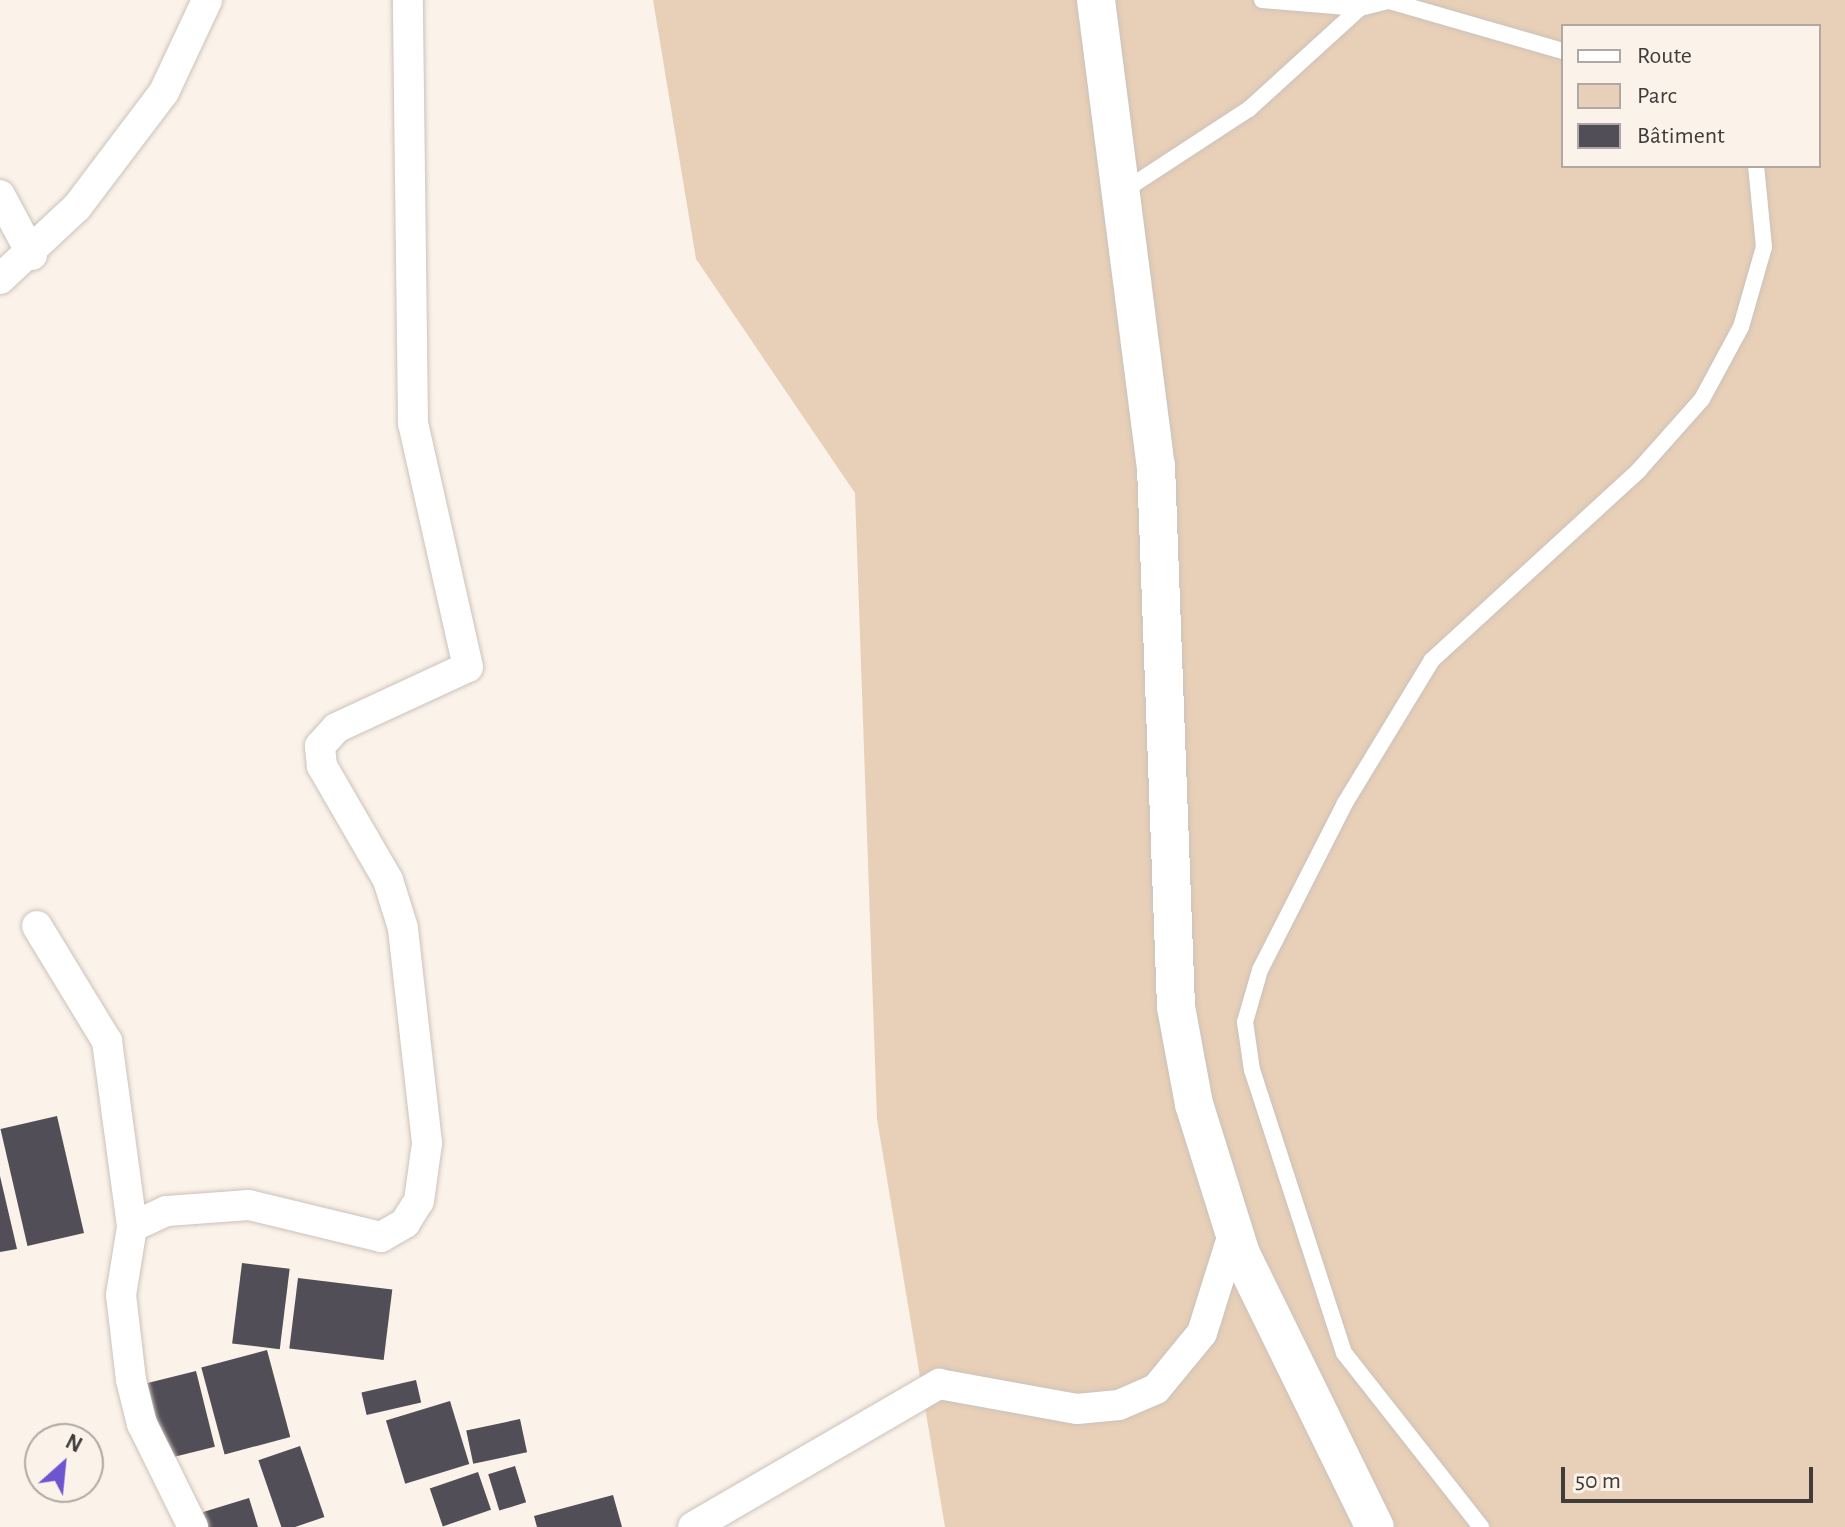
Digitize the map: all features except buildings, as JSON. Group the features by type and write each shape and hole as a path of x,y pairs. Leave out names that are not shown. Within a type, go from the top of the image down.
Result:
{"street":[{"path":"0,279 32,255 164,92 207,0"},
{"path":"132,1227 167,1211 249,1205 381,1237 405,1223 419,1201 427,1143 403,928 388,880 322,766 320,746 336,728 468,667 413,423 408,0"},
{"path":"1096,0 1125,190 1156,466 1176,1007 1194,1104 1234,1231 1375,1527"},
{"path":"0,195 32,255"},
{"path":"37,926 107,1041 132,1227 121,1295 131,1380 142,1424 193,1527"},
{"path":"693,1527 939,1384 1077,1409 1119,1405 1156,1389 1202,1333 1234,1231"}],"lane":[{"path":"1262,0 1360,8 1388,0 1561,50"},
{"path":"1125,190 1249,109 1360,8"},
{"path":"1481,1527 1344,1353 1252,1070 1245,1022 1260,970 1345,803 1432,660 1639,470 1702,399 1741,327 1764,247 1756,168"}],"green space":[{"path":"653,0 1845,0 1845,1527 945,1527 877,1119 855,493 696,259"}]}
